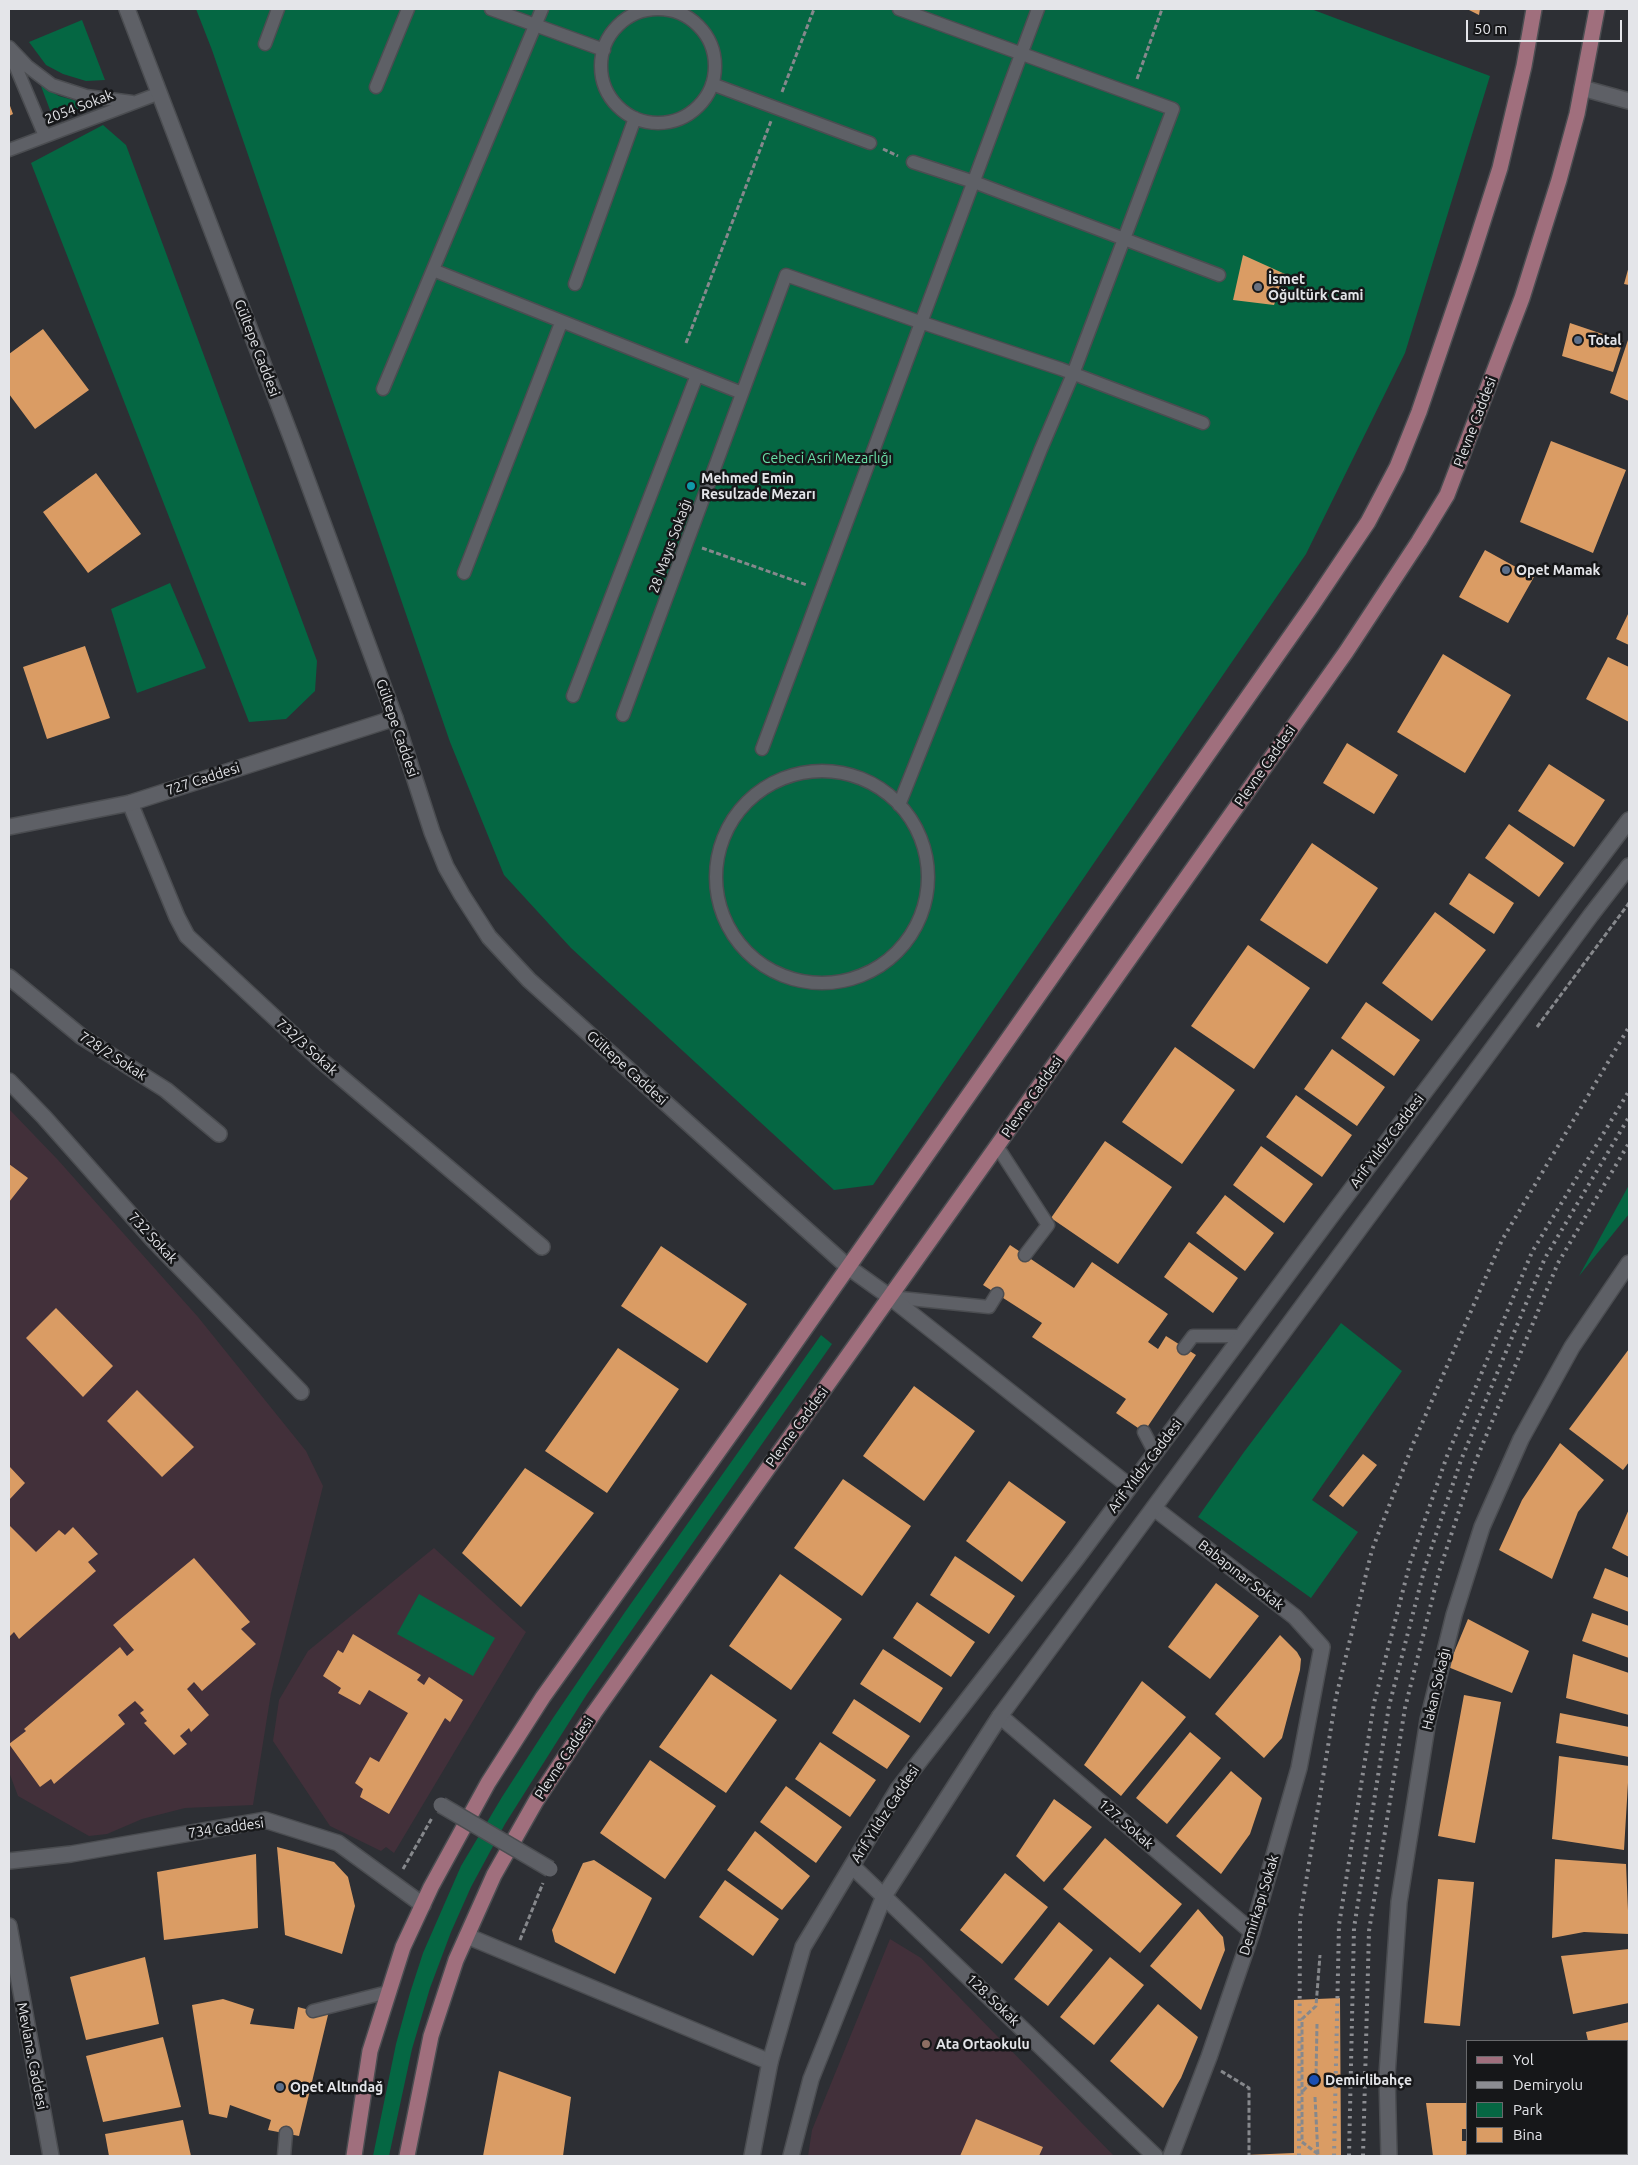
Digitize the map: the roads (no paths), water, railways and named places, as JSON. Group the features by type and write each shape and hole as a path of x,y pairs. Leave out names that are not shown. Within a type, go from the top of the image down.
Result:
{"main road":[{"path":"354,2156 370,2051 403,1947 423,1905 488,1783 544,1697 1300,624 1368,522 1397,467 1419,412 1470,262 1500,168 1524,66 1534,9"},
{"name":"Plevne Caddesi","path":"407,2156 431,2036 456,1960 494,1875 536,1801 594,1713 1346,652 1420,542 1447,495 1522,298 1559,180 1582,88 1597,9"}],"street":[{"name":"Gültepe Caddesi","path":"127,9 297,451 395,718 432,832 446,866 489,937 529,980 848,1267 890,1297 1130,1486"},
{"path":"1582,88 1629,101"},
{"name":"727 Caddesi","path":"9,826 130,803 395,718"},
{"name":"732/3 Sokak","path":"130,803 177,917 187,936 317,1057 542,1247"},
{"name":"Arif Yıldız Caddesi","path":"752,2156 770,2062 803,1946 898,1789 1077,1558 1241,1336 1629,820"},
{"path":"791,2156 811,2079 884,1896 1000,1716 1629,866"},
{"name":"728/2 Sokak","path":"9,976 82,1037 166,1090 219,1134"},
{"name":"732 Sokak","path":"9,1081 44,1117 154,1241 301,1392"},
{"name":"Hakan Sokağı","path":"1389,2156 1388,2074 1399,1902 1428,1720 1454,1615 1482,1527 1521,1439 1572,1347 1629,1263"},
{"name":"Babapınar Sokak","path":"1154,1508 1295,1617 1322,1647"},
{"name":"Demirkapı Sokak","path":"1171,2156 1207,2062 1252,1932 1299,1768 1322,1647"},
{"name":"127. Sokak","path":"1000,1716 1252,1932"},
{"path":"440,1805 550,1870"},
{"name":"734 Caddesi","path":"9,1861 71,1854 265,1820 338,1843 423,1905"},
{"name":"128. Sokak","path":"852,1866 1155,2156"},
{"name":"Mevlana. Caddesi","path":"9,1926 51,2156"},
{"path":"467,1936 770,2062"}],"lane":[{"path":"265,44 278,9"},
{"path":"376,86 408,9"},
{"path":"491,9 604,50"},
{"path":"383,389 542,9"},
{"path":"651,9 679,11 702,29 712,46 715,65 712,84 703,101 689,114 672,121 654,123 635,118 620,109 608,94 602,77 601,59 606,41 631,12 651,9"},
{"path":"898,804 1073,374 1173,109 1022,52 899,9"},
{"path":"762,749 1038,9"},
{"path":"9,49 52,85 86,96 134,102"},
{"path":"9,49 45,136"},
{"path":"712,84 870,143"},
{"name":"2054 Sokak","path":"9,150 160,92"},
{"path":"576,284 635,118"},
{"path":"913,162 974,182 1220,276"},
{"path":"433,270 561,323 742,394"},
{"name":"28 Mayıs Sokağı","path":"623,715 786,275 921,323"},
{"path":"464,573 561,323"},
{"path":"921,323 1073,374 1203,423"},
{"path":"572,696 697,375"},
{"path":"830,770 863,779 892,796 898,804 913,822 926,854 928,888 918,921 900,949 873,970 841,982 807,983 772,972 743,950 724,919 715,884 719,848 735,815 761,790 794,774 830,770"},
{"path":"997,1146 1048,1225 1025,1255"},
{"path":"890,1297 989,1307 997,1294"},
{"path":"1184,1348 1193,1336 1241,1336"},
{"path":"1144,1432 1155,1453"},
{"path":"313,2011 388,1992"},
{"path":"284,2156 286,2133"}],"railway":[{"path":"1299,2156 1300,1919 1336,1697 1372,1550 1413,1444 1502,1240 1629,1027"},
{"path":"1334,2156 1339,1925 1374,1703 1410,1563 1447,1456 1532,1252 1629,1091"},
{"path":"1349,2156 1354,1928 1389,1706 1425,1567 1461,1460 1545,1258 1629,1117"},
{"path":"1363,2156 1369,1931 1405,1708 1439,1572 1474,1465 1558,1263 1629,1143"}],"place":[{"name":"İsmet Oğultürk Cami","path":"1258,287"},
{"name":"Total","path":"1578,340"},
{"name":"Mehmed Emin Resulzade Mezarı","path":"691,486"},
{"name":"Opet Mamak","path":"1506,570"},
{"name":"Ata Ortaokulu","path":"926,2044"},
{"name":"Demirlibahçe","path":"1314,2080"},
{"name":"Opet Altındağ","path":"280,2087"}],"park label":[{"name":"Cebeci Asri Mezarlığı","path":"827,458"}]}
